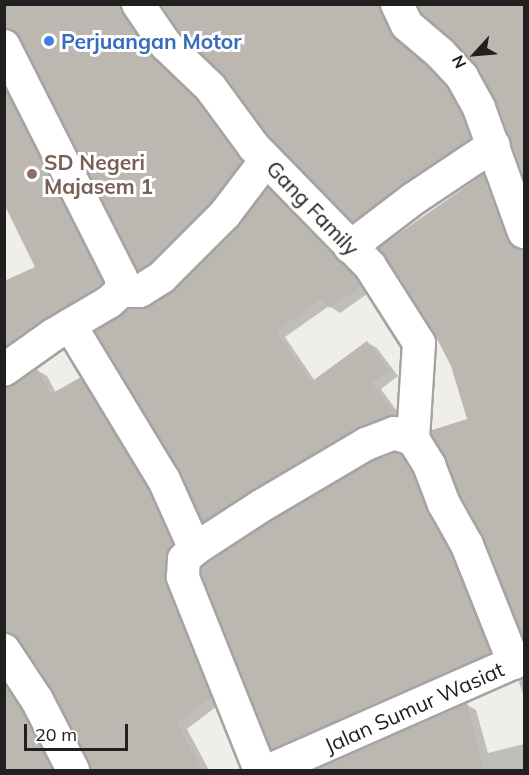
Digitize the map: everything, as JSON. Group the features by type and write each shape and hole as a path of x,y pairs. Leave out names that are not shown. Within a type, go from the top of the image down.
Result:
{"street":[{"name":"Gang Family","path":"138,4 166,45 210,87 266,160 370,266 419,343 413,440"},
{"path":"397,4 407,25 440,53 462,77 479,108 525,232"},
{"path":"4,46 121,278 121,291"},
{"path":"350,247 413,200 494,145"},
{"path":"4,370 70,325 109,302 121,291 140,291 162,278 225,214 266,160"},
{"path":"70,325 164,480 195,549"},
{"path":"260,771 183,577 184,559 195,549 261,506 366,444 394,433 413,440 429,465 444,504 467,545 519,660"},
{"path":"4,650 37,700 73,771"},
{"name":"Jalan Sumur Wasiat","path":"270,771 519,660"}],"building":[{"path":"4,4 120,4 123,14 151,55 196,99 243,161 211,202 151,263 137,271 20,38 13,31 4,28"},
{"path":"160,4 379,4 395,38 428,66 447,88 463,115 471,139 403,184 353,222 268,135 225,76 180,33"},
{"path":"417,4 525,4 525,175 496,102 478,68 453,41 422,14"},
{"name":"SD Negeri Majasem 1","path":"4,87 103,282 34,327 18,334 19,337 4,348 4,281 35,267 4,204"},
{"path":"484,174 487,184 485,185 492,198 490,200 497,210 507,239 513,246 525,249 524,640 484,538 460,496 444,456 431,434 432,430 467,419 451,366 434,333 378,248"},
{"path":"268,187 362,286 329,308 322,299 276,331 311,382 367,341 389,371 372,383 396,416 387,416 357,428 203,522 179,471 95,331 128,309 149,306 175,290 238,227"},
{"path":"37,369 51,394 81,377 148,488 173,544 166,558 166,583 211,697 177,723 203,771 91,771 52,690 19,640 4,632 4,388 14,385"},
{"path":"395,452 401,454 413,473 428,513 451,553 491,653 271,750 201,574 202,567 270,521 374,460"},
{"path":"4,683 21,709 53,771 4,771"},
{"path":"467,703 484,771 313,771"}],"place":[{"name":"Perjuangan Motor","path":"49,41"},
{"name":"SD Negeri Majasem 1","path":"32,174"}]}
